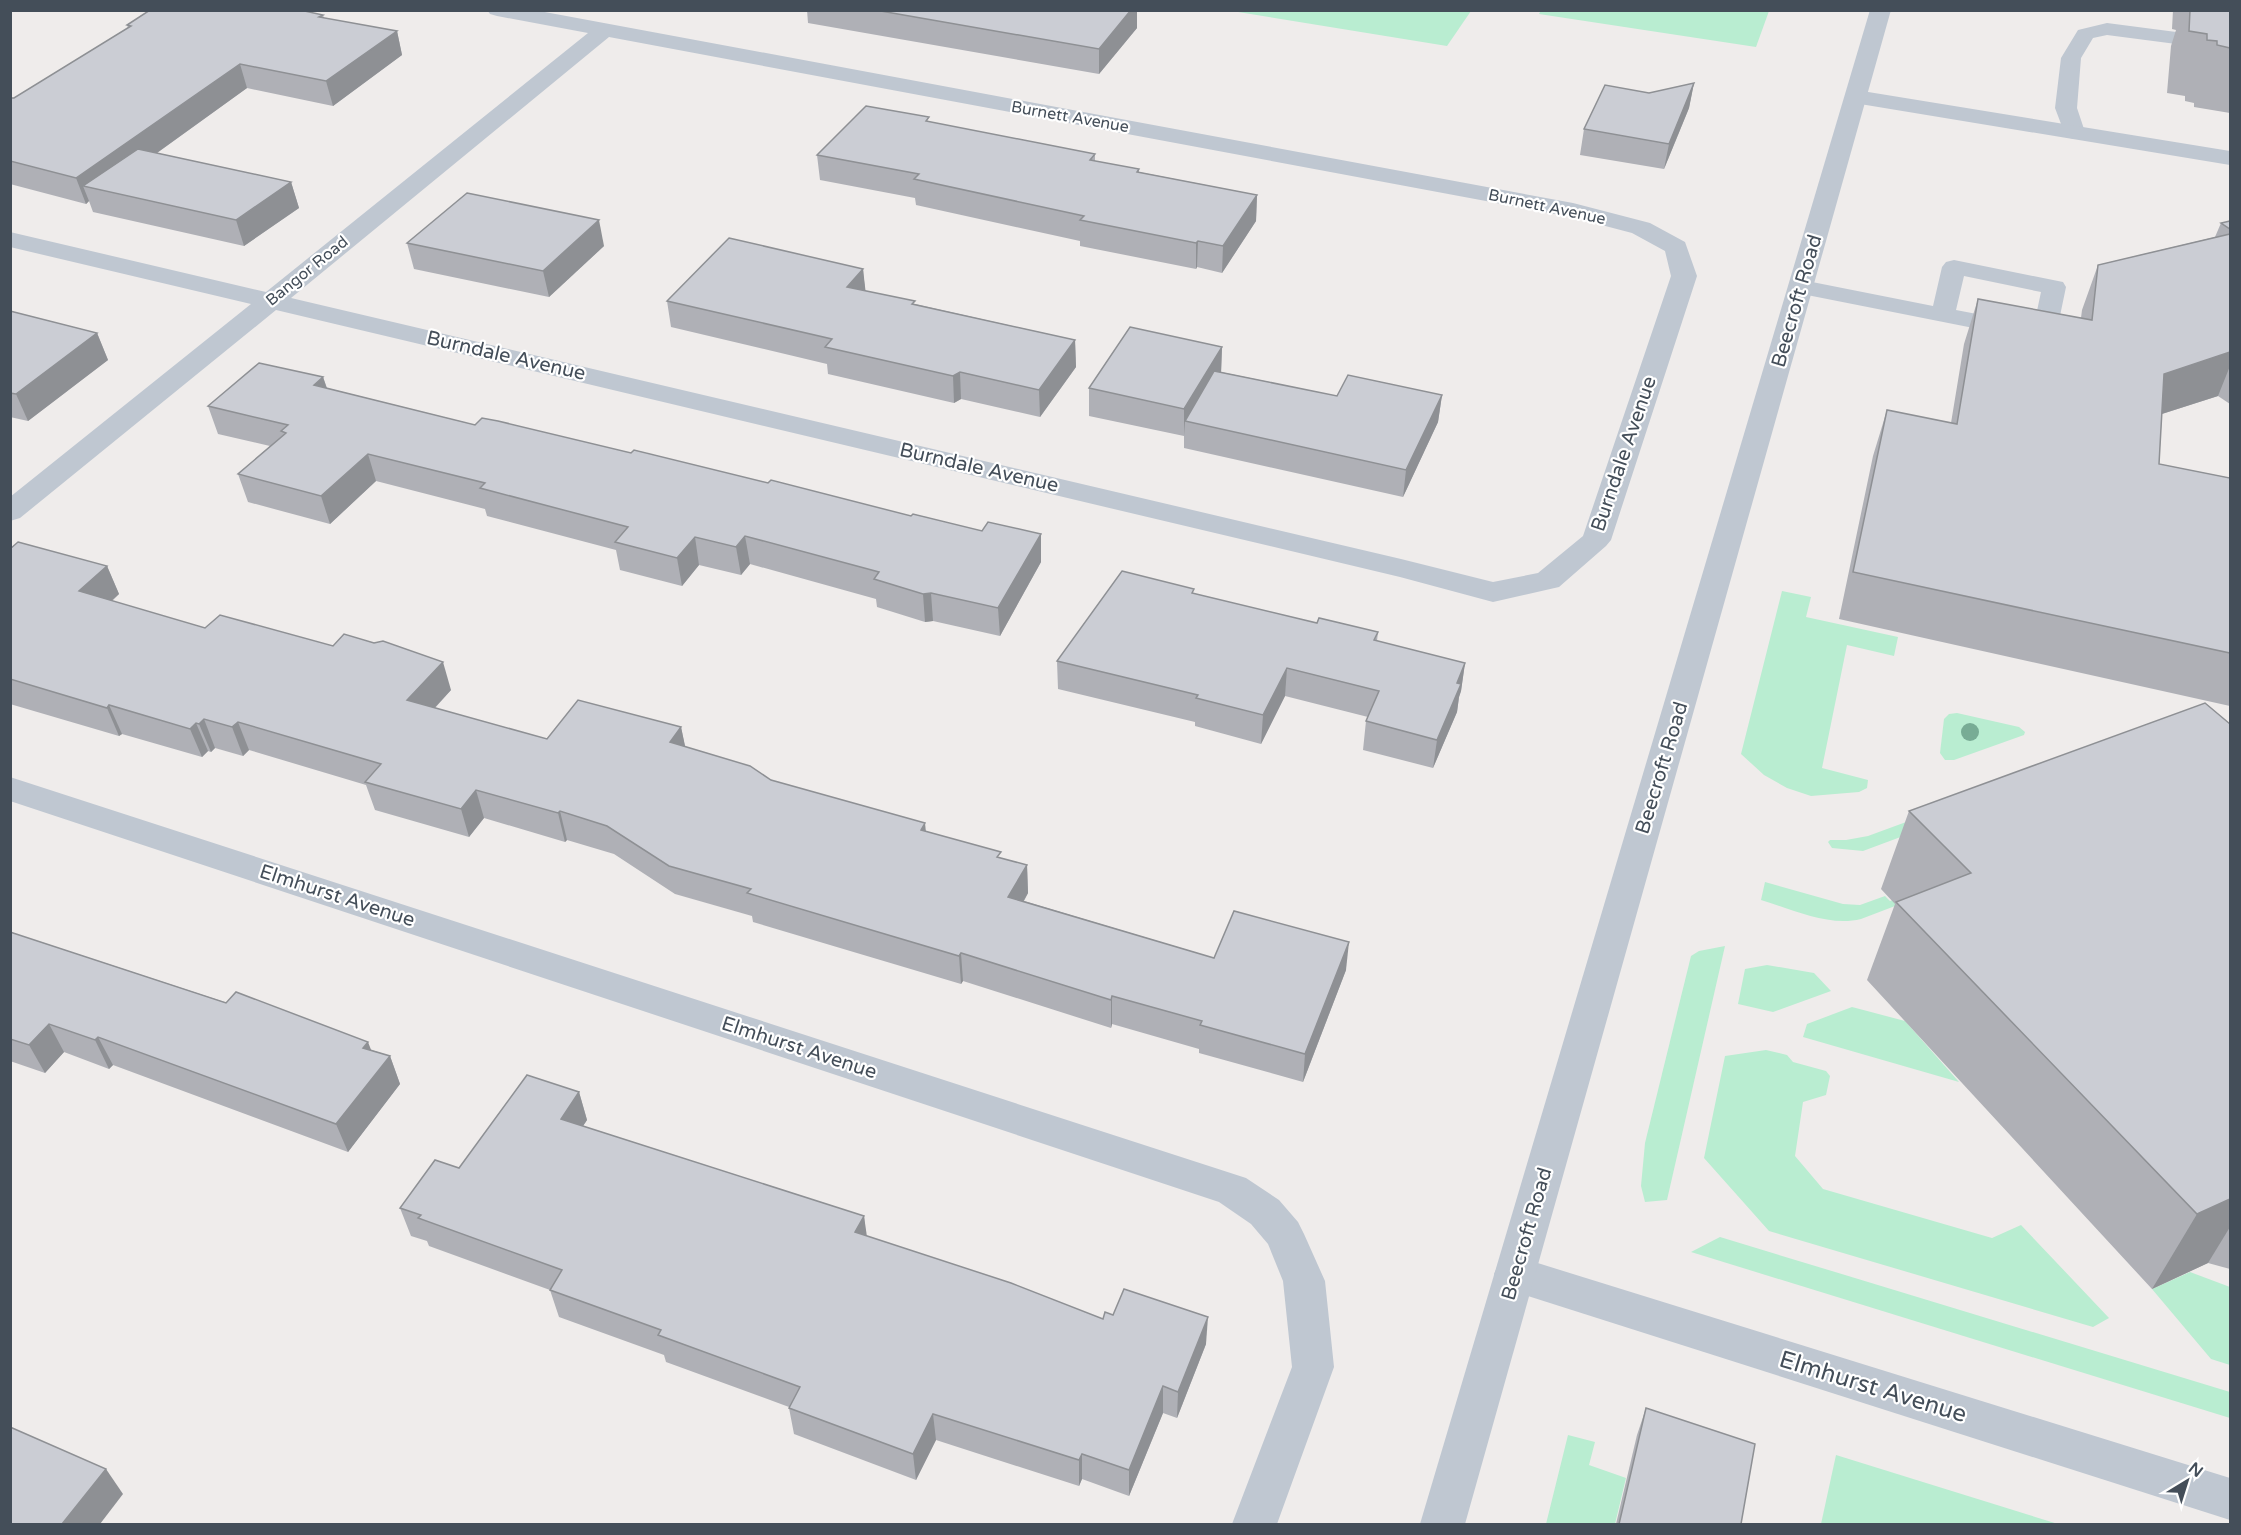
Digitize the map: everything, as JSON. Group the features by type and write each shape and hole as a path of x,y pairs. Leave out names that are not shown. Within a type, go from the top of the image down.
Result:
{"street":[{"name":"Burnett Avenue","path":"497,10 1573,210 1641,228"},
{"name":"Beecroft Road","path":"1442,1524 1881,10"},
{"name":"Bangor Road","path":"10,512 604,31"},
{"path":"1856,97 2230,158"},
{"name":"Burndale Avenue","path":"10,239 1401,568 1493,592 1548,580 1596,540 1684,276 1676,247 1641,228"},
{"name":"Elmhurst Avenue","path":"10,789 1232,1190 1265,1212 1284,1234 1304,1281 1313,1367 1255,1524"},
{"name":"Elmhurst Avenue","path":"1515,1274 2230,1499"}],"lane":[{"path":"2074,132 2066,108 2071,58 2085,34 2107,29 2230,45"},
{"path":"1802,287 1943,315"}],"green space":[{"path":"1541,10 1769,11 1756,47 1539,14"},
{"path":"1232,11 1471,11 1447,46"},
{"path":"1782,591 1811,597 1806,617 1898,637 1894,656 1847,645 1822,768 1868,780 1867,788 1859,792 1811,796 1787,788 1764,775 1741,754"},
{"path":"1957,713 2019,727 2025,732 2024,735 1954,760 1945,760 1940,753 1944,719 1949,714"},
{"path":"2118,744 2153,749 2178,770 2182,787 2175,799 1861,919 1836,921 1823,919 1761,900 1765,882 1843,904 1860,905 1885,896 1890,901 2099,822 2102,812 2097,803 2083,790 2048,782 1863,851 1832,848 1828,842 1868,836"},
{"path":"1725,946 1667,1200 1645,1202 1641,1186 1645,1143 1691,956 1699,951"},
{"path":"1767,965 1814,973 1831,991 1773,1012 1738,1004 1745,969"},
{"path":"1852,1007 1905,1021 1959,1082 1803,1037 1807,1024"},
{"path":"1766,1050 1787,1055 1793,1062 1826,1071 1830,1076 1826,1095 1803,1102 1795,1156 1823,1189 1992,1238 2021,1225 2109,1318 2093,1327 1769,1231 1704,1158 1725,1056"},
{"path":"1720,1237 2230,1392 2230,1418 1691,1252"},
{"path":"2190,1272 2230,1287 2230,1365 2211,1359 2152,1289"},
{"path":"1568,1435 1595,1442 1589,1465 1626,1478 1615,1524 1546,1524"},
{"path":"1836,1455 2058,1524 1821,1524"}],"building":[{"path":"150,10 300,10 323,15 319,17 397,31 326,81 240,64 76,178 10,161 10,98 14,98 131,26 127,25"},
{"path":"875,10 1131,10 1099,49"},
{"path":"2190,10 2230,10 2230,48 2217,45 2217,41 2207,40 2207,34 2189,31"},
{"path":"1694,83 1669,144 1584,129 1605,85 1649,93"},
{"path":"866,106 929,117 926,121 1095,154 1090,160 1139,169 1137,172 1257,195 1223,246 1198,241 1196,243 1080,220 1084,216 914,179 919,174 817,155"},
{"path":"138,149 291,182 236,220 83,186"},
{"path":"467,193 599,220 543,271 407,243"},
{"path":"2230,221 2230,229 2221,223"},
{"path":"2230,234 2230,352 2164,374 2159,464 2230,478 2230,653 1853,572 1887,410 1957,424 1978,299 2092,320 2098,265"},
{"path":"729,238 863,269 847,287 915,301 912,304 1075,340 1039,390 960,372 953,376 825,347 832,339 667,301"},
{"path":"10,311 97,333 16,394 10,393"},
{"path":"1130,327 1222,347 1184,409 1089,388"},
{"path":"259,363 323,377 314,385 475,425 482,418 498,421 631,453 634,450 768,483 771,480 911,516 913,514 982,531 988,522 1041,534 998,608 931,593 923,594 874,579 879,572 745,536 736,547 695,537 677,558 615,542 628,527 480,488 485,483 368,454 321,496 238,474 286,433 281,431 288,425 208,406"},
{"path":"1214,371 1337,396 1348,375 1442,395 1406,470 1185,421"},
{"path":"18,542 107,566 79,591 205,628 220,615 333,646 344,634 374,643 383,641 443,662 407,700 547,739 578,700 681,727 670,742 750,766 771,780 925,823 921,830 1001,852 997,857 1027,865 1008,897 1214,958 1234,911 1349,942 1305,1054 1200,1025 1202,1021 1112,996 1111,1000 961,953 959,956 747,893 751,889 669,866 607,826 560,811 558,813 476,790 461,809 365,782 381,764 238,722 232,727 204,719 190,729 109,705 107,708 10,679 10,549"},
{"path":"1122,571 1194,589 1192,593 1317,623 1319,618 1378,632 1374,640 1465,663 1457,683 1461,684 1437,740 1366,721 1379,691 1287,668 1263,715 1196,698 1198,695 1057,661"},
{"path":"2205,703 2230,724 2230,1199 2197,1214 1896,902 1971,873 1909,811"},
{"path":"10,932 226,1003 236,992 368,1042 363,1048 390,1056 336,1124 98,1037 95,1040 49,1024 29,1045 10,1039"},
{"path":"527,1075 579,1092 561,1119 864,1216 855,1232 1011,1283 1103,1319 1105,1312 1113,1315 1124,1289 1208,1317 1178,1392 1163,1386 1129,1470 1082,1454 1079,1460 933,1414 913,1454 789,1408 800,1387 658,1335 661,1330 550,1290 562,1270 418,1218 421,1215 400,1208 435,1160 459,1168"},
{"path":"1646,1408 1755,1444 1741,1524 1619,1524"},
{"path":"10,1427 106,1469 62,1524 10,1524"}]}
